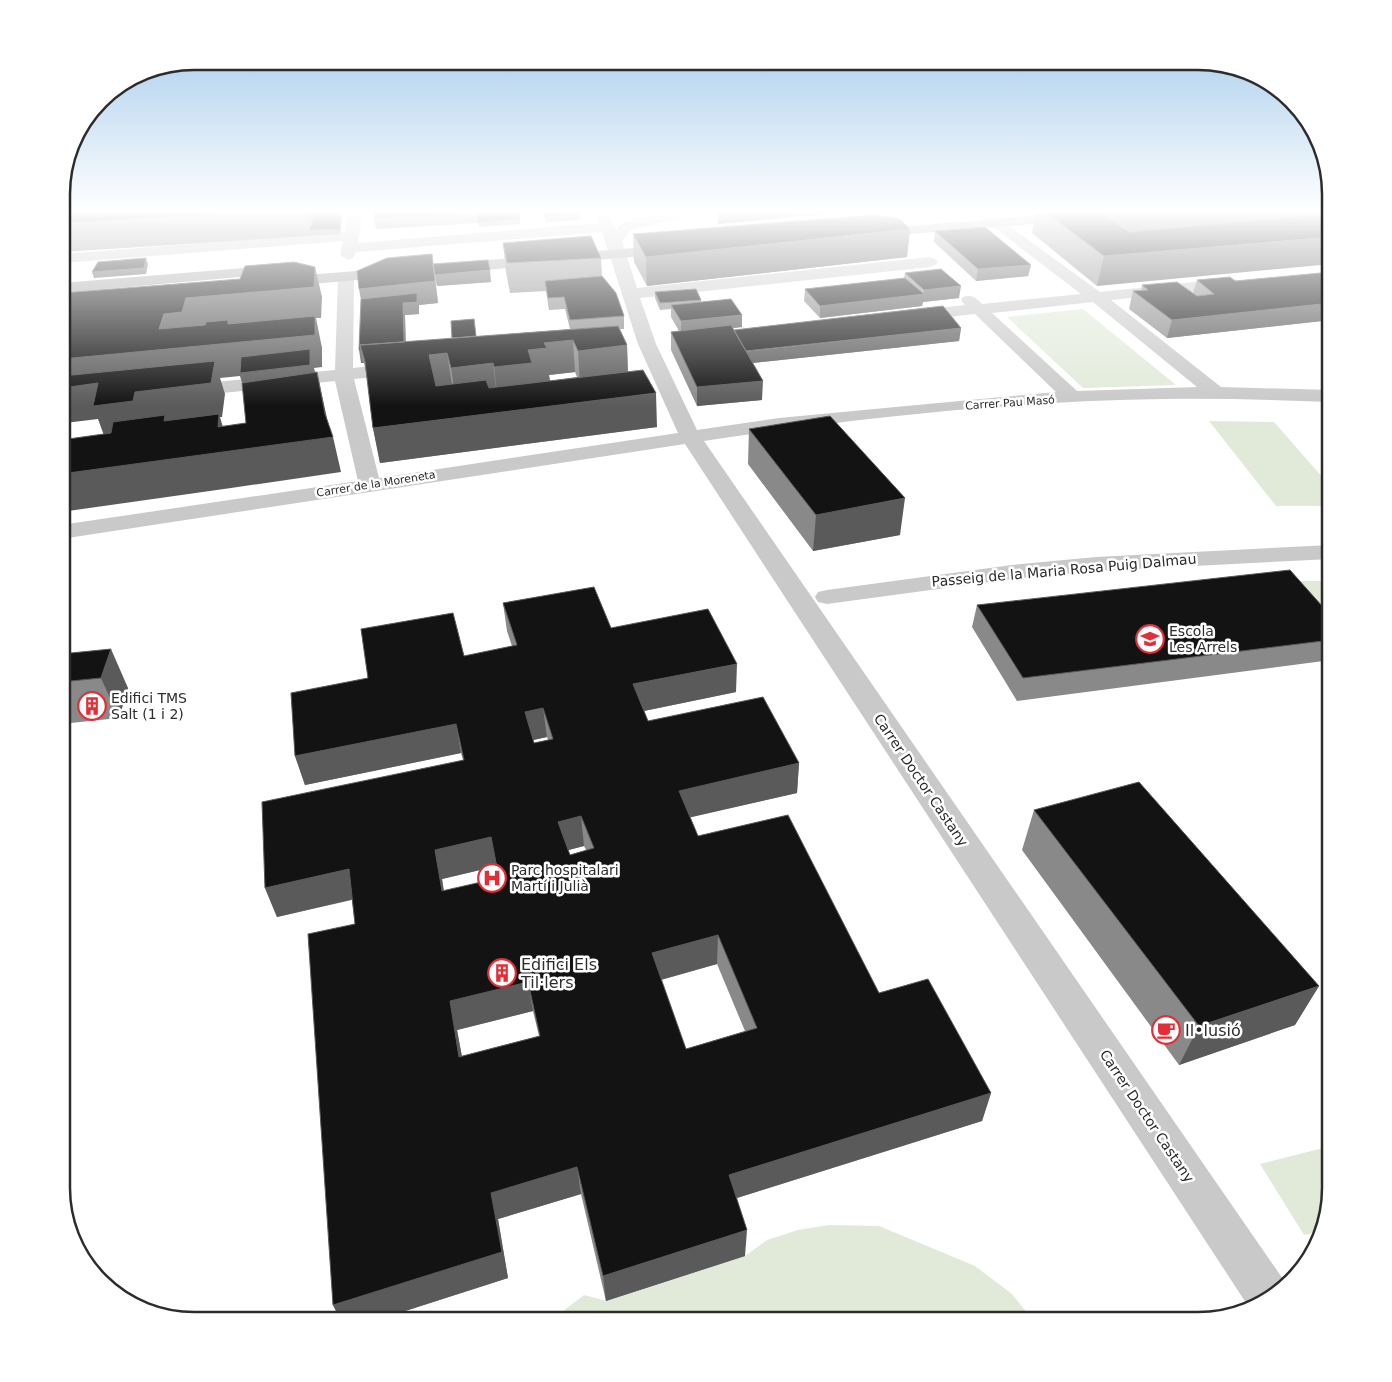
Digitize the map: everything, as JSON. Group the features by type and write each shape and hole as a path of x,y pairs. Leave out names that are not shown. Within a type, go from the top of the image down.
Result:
{"main road":[{"path":"70,287 156,277"},
{"path":"70,299 256,286 282,277"}],"street":[{"path":"347,277 344,378 370,485"},
{"name":"Carrer Doctor Castany","path":"625,277 647,344 690,436 1265,1292"},
{"path":"631,294 785,277"},
{"path":"1070,277 1216,393"},
{"path":"895,317 1244,282"},
{"path":"958,290 1073,398"},
{"path":"627,346 667,342"},
{"path":"169,392 423,366"},
{"name":"Carrer Pau Masó","path":"690,436 892,412 1073,398 1216,393 1322,396"},
{"name":"Carrer de la Moreneta","path":"70,531 690,436"},
{"name":"Passeig de la Maria Rosa Puig Dalmau","path":"827,597 1012,572 1096,564 1322,552"}],"green space":[{"path":"1083,309 1176,385 1083,388 1007,317"},
{"path":"1209,421 1274,422 1322,477 1322,506 1276,506"},
{"path":"1294,581 1322,581 1322,613"},
{"path":"1322,1148 1322,1196 1320,1212 1314,1233 1304,1235 1260,1164"},
{"path":"829,1225 879,1226 975,1266 1012,1294 1027,1312 562,1312 584,1295 607,1301 745,1256 767,1240 798,1230"}],"building":[{"path":"314,277 314,287 186,298 182,312 164,314 159,329 205,325 206,322 228,320 228,324 315,316 315,335 70,358 70,292 240,279"},
{"path":"358,277 435,277 435,281 359,289"},
{"path":"603,277 616,293 624,316 570,320 564,297 548,298 545,281"},
{"path":"910,277 951,277 961,286 924,290"},
{"path":"1231,277 1235,281 1272,277 1322,277 1322,304 1172,320 1133,291 1148,290 1142,285 1177,282 1197,296 1214,294 1197,280"},
{"path":"905,278 924,294 820,306 805,289"},
{"path":"696,289 701,300 660,303 655,292"},
{"path":"417,293 417,302 403,303 404,342 360,345 361,350 359,350 361,299"},
{"path":"731,299 742,315 681,321 671,305"},
{"path":"943,306 961,328 746,351 734,330"},
{"path":"474,319 476,336 452,338 451,321"},
{"path":"731,325 763,381 697,387 671,332"},
{"path":"618,326 627,345 578,351 573,340 544,343 547,348 528,350 532,363 494,367 493,363 451,368 447,353 429,355 436,386 486,380 489,388 643,370 656,393 373,428 365,362 360,345"},
{"path":"310,349 310,365 240,373 241,357"},
{"path":"215,361 211,383 135,392 133,401 93,406 98,383 70,387 70,375"},
{"path":"317,372 325,414 333,437 70,473 70,439 111,433 113,422 165,415 164,421 219,414 218,427 246,423 242,383"},
{"path":"830,416 905,498 816,515 749,429"},
{"name":"Escola Les Arrels","path":"1290,570 1322,606 1322,641 1023,678 977,605"},
{"name":"Edifici Els Til·lers","path":"594,587 611,628 708,609 737,664 633,684 648,721 763,697 799,763 679,791 698,836 788,815 879,993 928,979 991,1093 729,1175 747,1230 603,1276 577,1167 491,1193 502,1252 333,1305 308,934 355,924 349,869 265,888 262,802 464,760 456,724 295,756 291,693 368,678 361,629 453,613 464,656 517,645 503,603","holes":["543,708 553,739 534,743 525,712","581,816 594,848 570,855 558,822","491,837 499,878 442,891 435,850","718,935 757,1028 686,1049 652,953","528,982 540,1036 459,1057 450,1001"]},
{"path":"111,649 101,678 70,681 70,653"},
{"path":"1139,782 1319,986 1199,1026 1034,810"}],"place":[{"name":"Escola Les Arrels","path":"1150,639"},
{"name":"Edifici TMS Salt (1 i 2)","path":"92,706"},
{"name":"Parc hospitalari Martí i Julià","path":"492,878"},
{"name":"Edifici Els Til·lers","path":"502,973"},
{"name":"Il•lusió","path":"1166,1030"}]}
